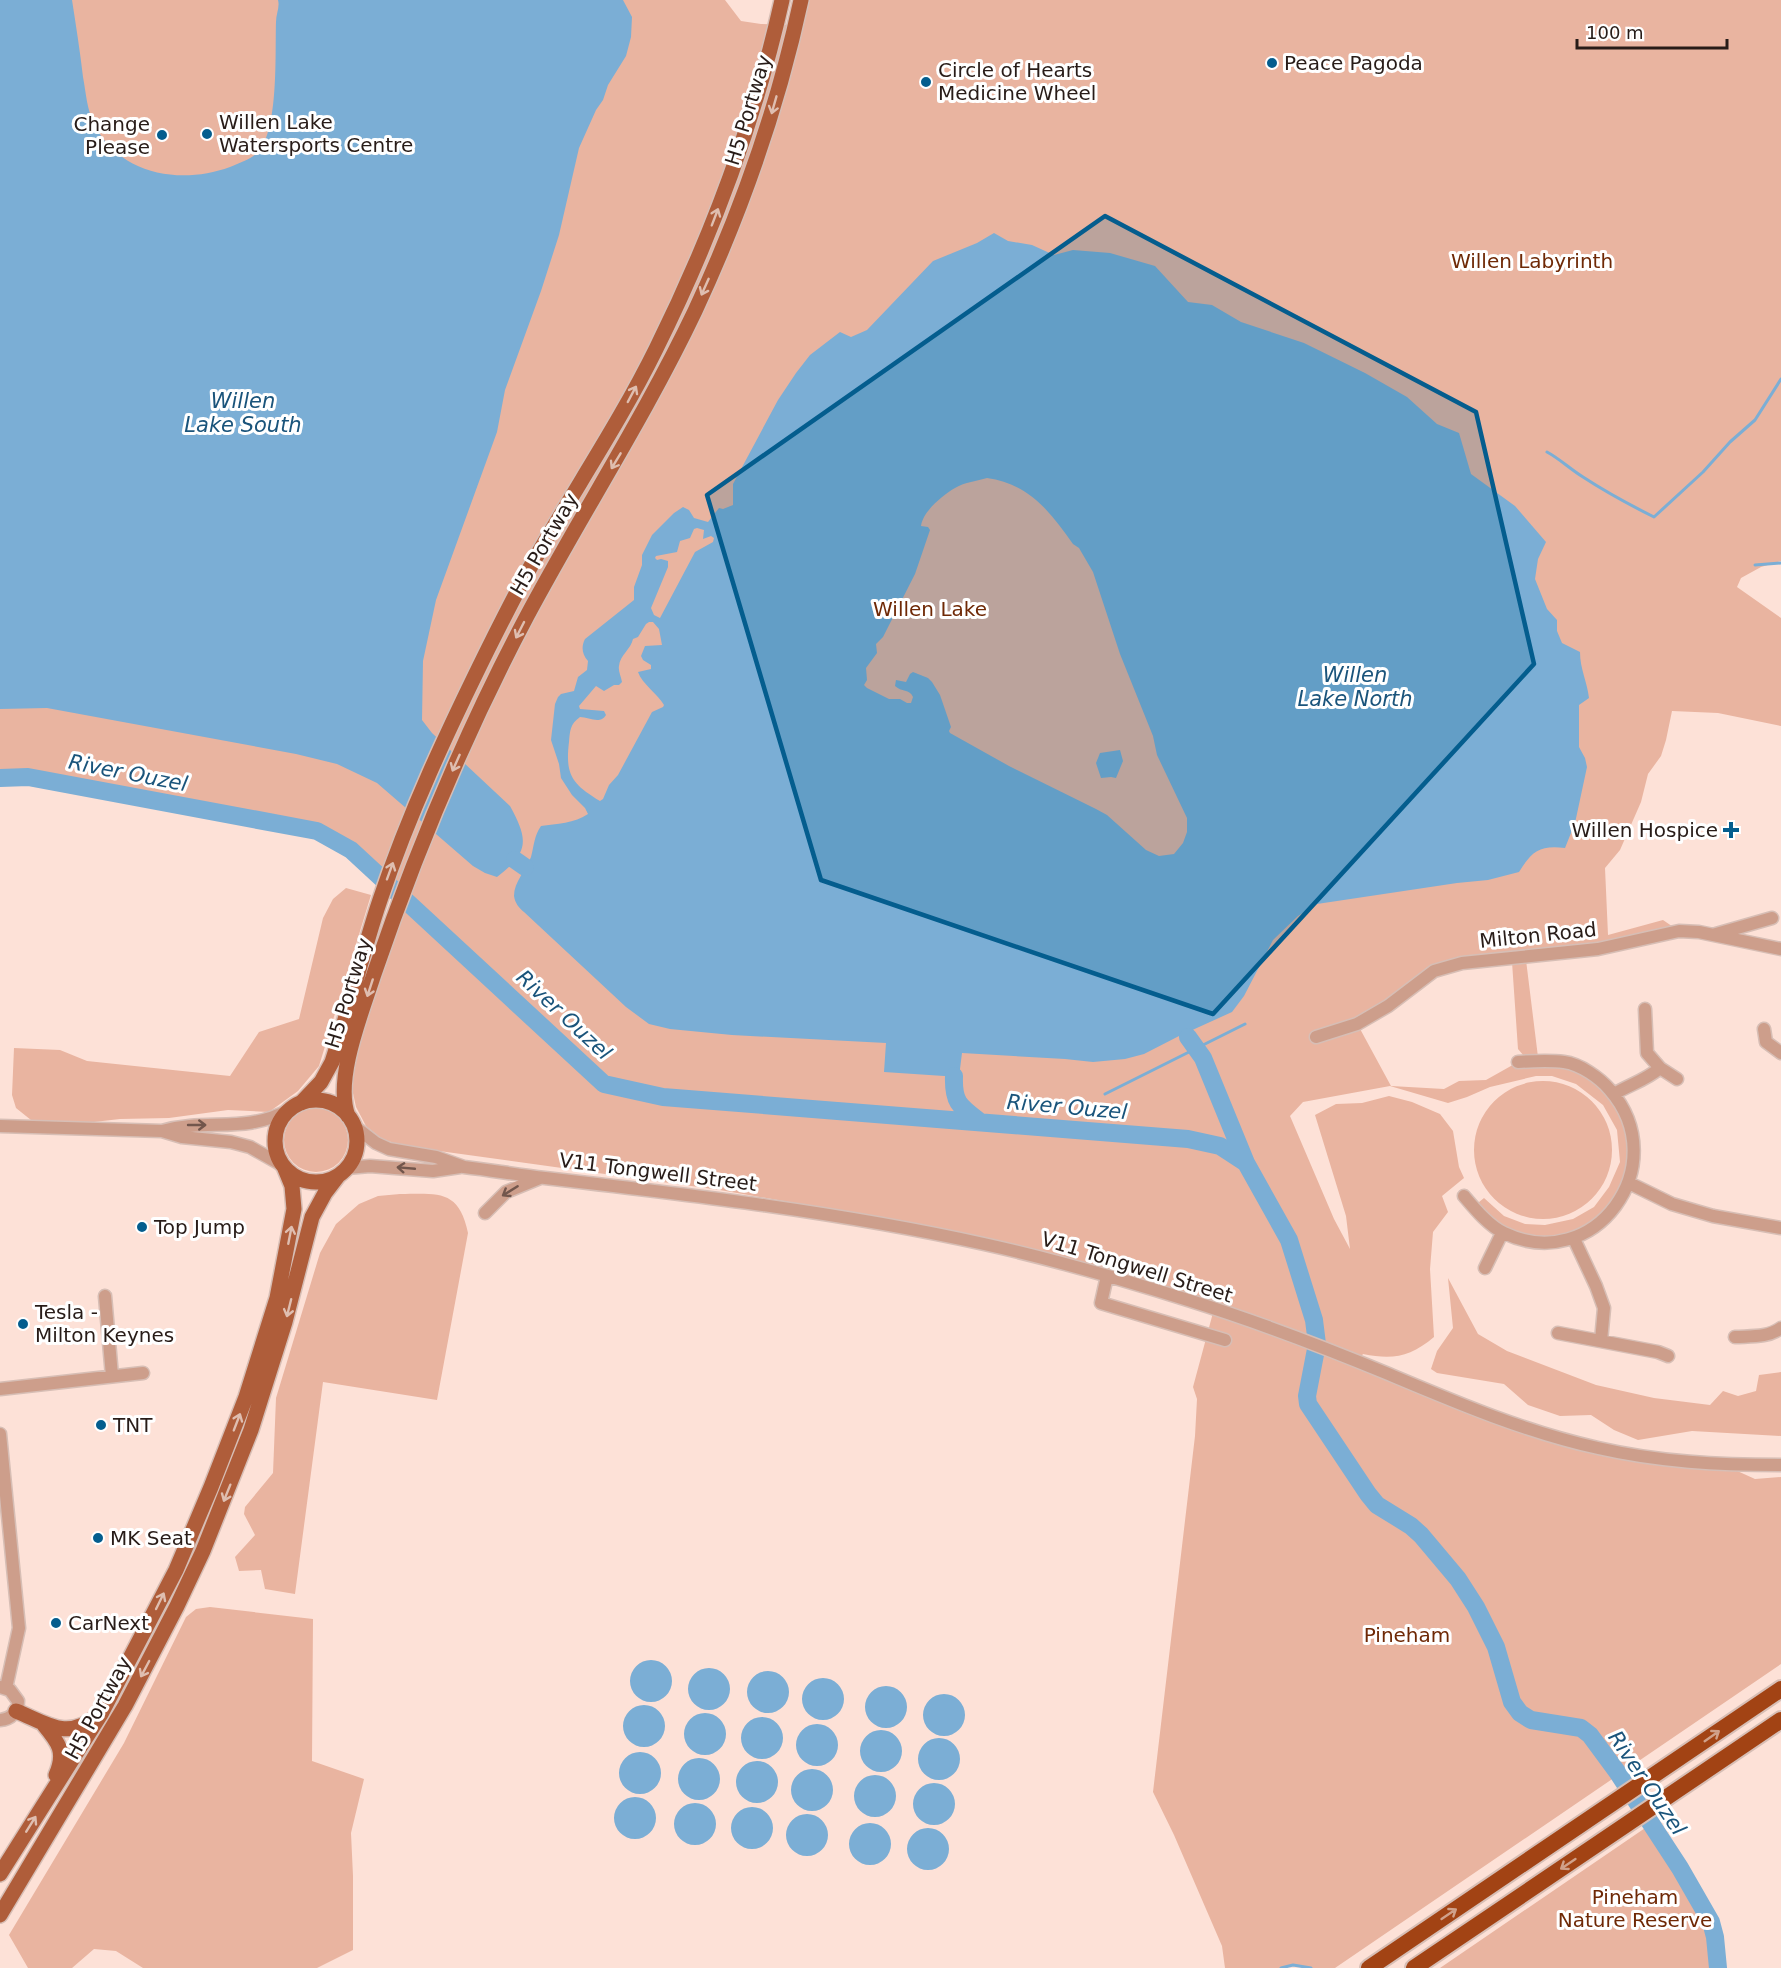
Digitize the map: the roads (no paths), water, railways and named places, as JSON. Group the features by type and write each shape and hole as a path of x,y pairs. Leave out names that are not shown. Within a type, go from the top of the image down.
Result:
{"highway":[{"path":"1369,1968 1781,1689"},
{"path":"1414,1968 1781,1720"}],"main road":[{"name":"H5 Portway","path":"351,1121 344,1096 340,1064 371,926 405,830 462,702 531,566 591,466 655,351 705,242 757,97 782,0"},
{"name":"H5 Portway","path":"347,1039 431,822 480,710 548,577 645,411 722,251 766,132 801,0"},
{"name":"H5 Portway","path":"295,1106 340,1064"},
{"path":"314,1100 327,1101 339,1107 351,1121 357,1136 356,1148 343,1172 329,1180 310,1182 301,1180 284,1167 278,1156 275,1136 282,1118 295,1106 314,1100"},
{"name":"H5 Portway","path":"0,1874 102,1714 176,1570 211,1487 246,1397 277,1298 292,1224 294,1196 284,1167"},
{"name":"H5 Portway","path":"0,1916 125,1706 203,1551 251,1430 285,1322 312,1217 321,1199 343,1172"},
{"path":"16,1711 44,1725 66,1730 89,1723 102,1714"},
{"path":"43,1805 62,1759 60,1748 44,1725"}],"street":[{"path":"1713,935 1772,918"},
{"name":"Milton Road","path":"1316,1037 1357,1024 1388,1006 1434,971 1462,963 1598,949 1678,931 1699,932 1781,949"},
{"path":"1645,1009 1647,1053 1660,1068 1677,1079"},
{"path":"1764,1029 1766,1042 1781,1053"},
{"path":"1464,1196 1502,1233 1540,1242 1574,1239 1589,1231 1604,1220 1617,1205 1629,1184 1634,1168 1633,1134 1623,1108 1606,1084 1577,1066 1564,1062 1518,1062"},
{"path":"1614,1094 1631,1083 1648,1078 1660,1068"},
{"path":"162,1131 183,1125 255,1123 265,1121 295,1106"},
{"name":"V11 Tongwell Street","path":"351,1121 376,1143 389,1149 436,1157 464,1167 743,1201 840,1216 982,1244 1107,1276 1188,1300 1358,1362 1506,1422 1598,1448 1663,1460 1724,1465 1781,1465"},
{"path":"0,1126 162,1131 182,1137 231,1142 250,1147 284,1167"},
{"name":"V11 Tongwell Street","path":"343,1172 370,1166 433,1171 464,1167"},
{"path":"485,1213 506,1192 541,1177"},
{"path":"1629,1184 1672,1204 1703,1213 1781,1228"},
{"path":"1485,1268 1502,1233"},
{"path":"1574,1239 1604,1308 1601,1341"},
{"path":"1107,1276 1101,1303 1225,1340"},
{"path":"105,1296 112,1376"},
{"path":"1735,1336 1764,1336 1773,1334 1781,1328"},
{"path":"1558,1333 1658,1352 1668,1356"},
{"path":"0,1389 143,1373"},
{"path":"0,1434 19,1628 3,1688 16,1697 18,1701 16,1711 9,1718 0,1720"}],"water":[{"name":"Willen Lake South","path":"0,0 72,0 88,108 95,126 106,143 120,156 154,172 192,175 230,167 245,161 258,152 265,141 273,109 278,0 623,0 632,17 631,37 626,56 608,85 579,148 559,235 505,390 497,432 436,600 423,661 422,720 432,733 510,806 520,828 523,844 520,852 508,868 497,877 473,866 377,783 337,764 296,754 47,708 0,709"},
{"name":"Willen Lake North","path":"994,233 1008,241 1032,245 1054,255 1073,250 1110,253 1155,266 1188,302 1212,305 1241,322 1304,343 1407,397 1437,424 1459,433 1471,474 1515,506 1546,542 1538,559 1535,579 1547,609 1557,620 1557,631 1562,643 1580,652 1589,698 1579,705 1579,747 1587,767 1575,823 1565,848 1538,851 1528,859 1519,872 1488,880 1317,904 1298,916 1273,940 1244,996 1232,1012 1188,1032 1188,1037 1181,1035 1144,1054 1125,1059 1093,1062 962,1053 959,1077 884,1072 886,1043 732,1035 670,1029 649,1024 626,1007 522,910 517,905 514,896 516,886 531,857 541,826 571,821 588,814 561,778 551,740 555,704 561,694 574,691 578,677 587,670 588,661 583,650 585,639 634,600 634,587 642,565 642,555 652,535 683,507 689,510 694,518 708,522 719,508 723,509 733,505 733,484 778,400 810,355 840,332 851,337 867,330 933,261 977,243","holes":["987,478 1002,481 1027,493 1038,501 1073,544 1079,548 1093,572 1120,654 1153,736 1157,755 1187,818 1187,832 1183,843 1174,854 1159,856 1146,850 1107,815 1009,766 950,733 951,727 940,695 928,678 913,672 906,682 896,680 895,686 912,694 911,703 900,699 889,699 864,685 867,680 866,668 877,653 876,644 883,637 915,574 930,530 928,527 921,526 925,515 939,499 967,483","694,529 704,530 703,539 711,536 714,538 713,542 695,552 660,618 654,615 651,608 668,567 668,561 655,558 677,552 680,541 690,538","653,622 659,629 662,645 645,646 641,656 651,665 651,669 638,672 664,705 652,712 618,775 600,801 572,778 568,763 570,731 574,722 580,717 598,720 604,718 606,715 604,711 580,709 579,706 596,686 604,691 622,682 620,662 633,639 638,637 646,624"]},
{"path":"1120,750 1123,761 1116,778 1101,778 1096,763 1100,753"},
{"path":"651,1660 659,1661 666,1666 671,1673 671,1689 666,1696 659,1701 651,1702 643,1701 636,1696 631,1689 630,1681 631,1673 636,1666 643,1661"},
{"path":"709,1668 717,1669 724,1674 729,1681 729,1697 724,1704 717,1709 709,1710 701,1709 694,1704 689,1697 688,1689 689,1681 694,1674 701,1669"},
{"path":"768,1671 776,1672 783,1677 788,1684 788,1700 783,1707 776,1712 768,1713 760,1712 753,1707 748,1700 747,1692 748,1684 753,1677 760,1672"},
{"path":"823,1678 831,1679 838,1684 843,1691 843,1707 838,1714 831,1719 823,1720 815,1719 808,1714 803,1707 802,1699 803,1691 808,1684 815,1679"},
{"path":"886,1686 894,1687 901,1692 906,1699 906,1715 901,1722 894,1727 886,1728 878,1727 871,1722 866,1715 865,1707 866,1699 871,1692 878,1687"},
{"path":"944,1694 952,1695 959,1700 964,1707 964,1723 959,1730 952,1735 944,1736 936,1735 929,1730 924,1723 923,1715 924,1707 929,1700 936,1695"},
{"path":"644,1705 652,1706 659,1711 664,1718 664,1734 659,1741 652,1746 644,1747 636,1746 629,1741 624,1734 623,1726 624,1718 629,1711 636,1706"},
{"path":"705,1713 713,1714 720,1719 725,1726 725,1742 720,1749 713,1754 705,1755 697,1754 690,1749 685,1742 684,1734 685,1726 690,1719 697,1714"},
{"path":"762,1717 770,1718 777,1723 782,1730 782,1746 777,1753 770,1758 762,1759 754,1758 747,1753 742,1746 741,1738 742,1730 747,1723 754,1718"},
{"path":"817,1724 825,1725 832,1730 837,1737 837,1753 832,1760 825,1765 817,1766 809,1765 802,1760 797,1753 796,1745 797,1737 802,1730 809,1725"},
{"path":"881,1730 889,1731 896,1736 901,1743 901,1759 896,1766 889,1771 881,1772 873,1771 866,1766 861,1759 860,1751 861,1743 866,1736 873,1731"},
{"path":"939,1738 947,1739 954,1744 959,1751 959,1767 954,1774 947,1779 939,1780 931,1779 924,1774 919,1767 918,1759 919,1751 924,1744 931,1739"},
{"path":"640,1752 648,1753 655,1758 660,1765 660,1781 655,1788 648,1793 640,1794 632,1793 625,1788 620,1781 619,1773 620,1765 625,1758 632,1753"},
{"path":"699,1758 707,1759 714,1764 719,1771 719,1787 714,1794 707,1799 699,1800 691,1799 684,1794 679,1787 678,1779 679,1771 684,1764 691,1759"},
{"path":"757,1761 765,1762 772,1767 777,1774 777,1790 772,1797 765,1802 757,1803 749,1802 742,1797 737,1790 736,1782 737,1774 742,1767 749,1762"},
{"path":"812,1769 820,1770 827,1775 832,1782 832,1798 827,1805 820,1810 812,1811 804,1810 797,1805 792,1798 791,1790 792,1782 797,1775 804,1770"},
{"path":"875,1775 883,1776 890,1781 895,1788 895,1804 890,1811 883,1816 875,1817 867,1816 860,1811 855,1804 854,1796 855,1788 860,1781 867,1776"},
{"path":"934,1783 942,1784 949,1789 954,1796 954,1812 949,1819 942,1824 934,1825 926,1824 919,1819 914,1812 913,1804 914,1796 919,1789 926,1784"},
{"path":"635,1797 643,1798 650,1803 655,1810 655,1826 650,1833 643,1838 635,1839 627,1838 620,1833 615,1826 614,1818 615,1810 620,1803 627,1798"},
{"path":"695,1803 703,1804 710,1809 715,1816 715,1832 710,1839 703,1844 695,1845 687,1844 680,1839 675,1832 674,1824 675,1816 680,1809 687,1804"},
{"path":"752,1807 760,1808 767,1813 772,1820 772,1836 767,1843 760,1848 752,1849 744,1848 737,1843 732,1836 731,1828 732,1820 737,1813 744,1808"},
{"path":"807,1814 815,1815 822,1820 827,1827 827,1843 822,1850 815,1855 807,1856 799,1855 792,1850 787,1843 786,1835 787,1827 792,1820 799,1815"},
{"path":"870,1823 878,1824 885,1829 890,1836 890,1852 885,1859 878,1864 870,1865 862,1864 855,1859 850,1852 849,1844 850,1836 855,1829 862,1824"},
{"path":"928,1828 936,1829 943,1834 948,1841 948,1857 943,1864 936,1869 928,1870 920,1869 913,1864 908,1857 907,1849 908,1841 913,1834 920,1829"}],"waterway":[{"path":"1547,452 1600,488 1654,517 1755,420 1781,379"},
{"path":"1755,565 1781,563"},
{"name":"River Ouzel","path":"0,778 28,777 317,831 351,850 604,1084 663,1097 1188,1139 1220,1146 1246,1163 1289,1240 1314,1320 1317,1344 1307,1396 1308,1404 1377,1505 1411,1526 1421,1535 1458,1579 1476,1607 1496,1647 1512,1702 1520,1713 1531,1720 1581,1728 1590,1735 1618,1773 1680,1868 1711,1922 1718,1968"},
{"path":"515,860 525,867"},
{"path":"1105,1094 1245,1024"},
{"path":"1188,1037 1203,1058 1246,1163"},
{"path":"954,1076 956,1098 979,1121"},
{"path":"1281,1968 1293,1965 1311,1968"}],"place":[{"name":"Peace Pagoda","path":"1272,63"},
{"name":"Circle of Hearts Medicine Wheel","path":"926,82"},
{"name":"Willen Lake Watersports Centre","path":"207,134"},
{"name":"Change Please","path":"162,135"},
{"name":"Willen Hospice","path":"1731,830"},
{"name":"Top Jump","path":"142,1227"},
{"name":"Tesla - Milton Keynes","path":"23,1324"},
{"name":"TNT","path":"101,1425"},
{"name":"MK Seat","path":"98,1538"},
{"name":"CarNext","path":"56,1623"}],"park label":[{"name":"Willen Labyrinth","path":"1532,261"},
{"name":"Willen Lake","path":"930,609"},
{"name":"Pineham","path":"1407,1635"},
{"name":"Pineham Nature Reserve","path":"1635,1908"}]}
